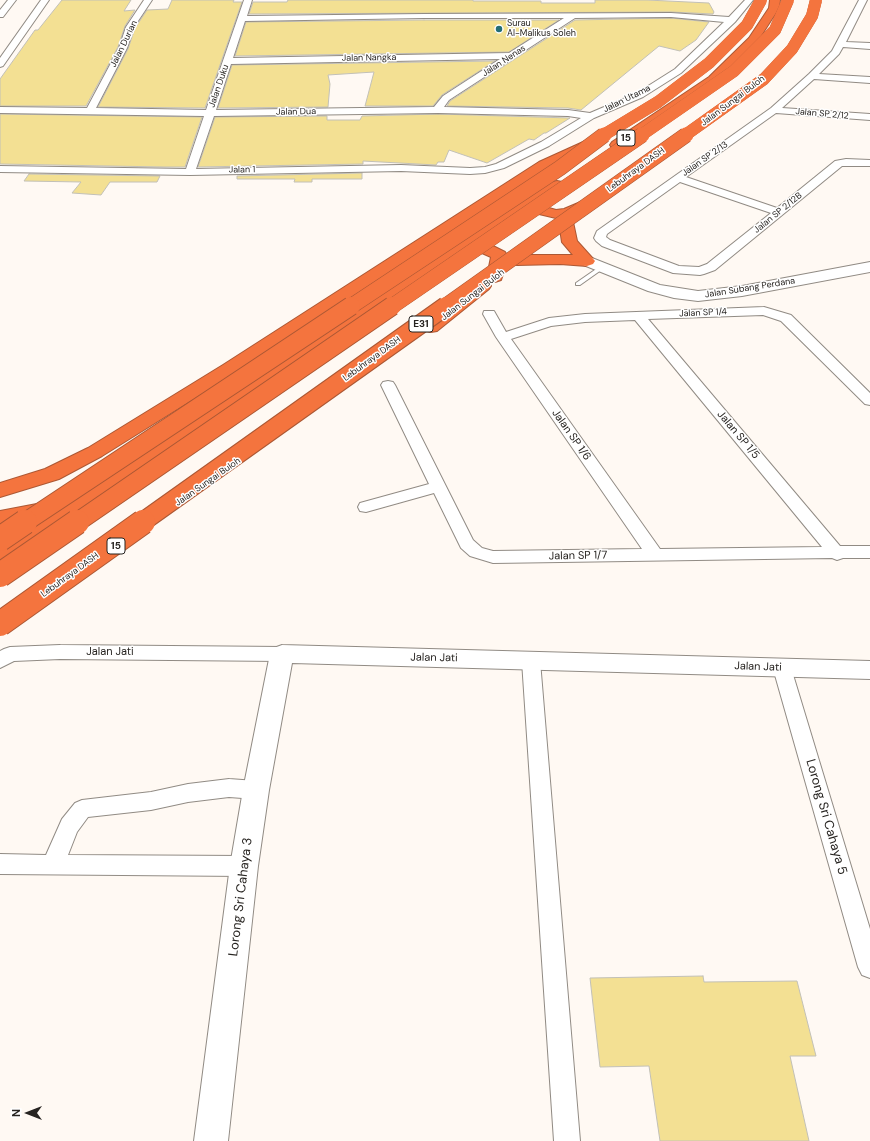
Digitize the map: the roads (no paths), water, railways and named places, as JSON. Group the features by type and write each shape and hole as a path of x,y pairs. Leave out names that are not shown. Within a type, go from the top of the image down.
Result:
{"highway":[{"path":"0,490 52,474 95,452 229,369 544,165 598,138 658,102 709,62 747,25 761,0"},
{"name":"15","path":"0,561 107,486 713,80 753,40 774,8 775,0"},
{"path":"0,575 734,71 775,30 788,0"},
{"name":"Lebuhraya DASH","path":"3,619 764,78 792,49 812,16 816,0"},
{"name":"Jalan Sungai Buloh","path":"3,619 440,321 566,222 762,81 800,36 816,0"},
{"path":"708,118 780,79 807,47"},
{"path":"0,539 553,173 598,138"},
{"path":"535,199 534,205 544,211 556,214 567,214 604,195"},
{"path":"566,222 570,242 587,261"},
{"path":"453,254 482,248 488,249 499,255 499,262 495,277"},
{"path":"517,260 560,259 587,261"},
{"path":"0,518 58,507 107,486"}],"street":[{"path":"0,15 12,0"},
{"path":"0,64 45,0"},
{"name":"Jalan Durian","path":"90,111 123,48 130,27 148,0"},
{"name":"Jalan Duku","path":"190,172 248,0"},
{"name":"Jalan Utama","path":"485,170 500,166 545,144 591,116 640,95 678,71 732,20 749,0"},
{"name":"Jalan SP 2/13","path":"688,271 677,270 606,243 600,238 601,233 774,110 836,52 860,16 863,0"},
{"name":"Jalan Nenas","path":"438,110 440,104 446,98 574,15"},
{"path":"242,19 671,15 732,20"},
{"path":"841,44 870,46"},
{"name":"Jalan Nangka","path":"228,61 511,56"},
{"path":"812,76 870,80"},
{"name":"Jalan Dua","path":"0,110 210,113 438,110 568,113 591,116"},
{"name":"Jalan SP 2/12","path":"774,110 870,117"},
{"name":"Jalan SP 2/12B","path":"688,271 711,267 839,163 870,163"},
{"name":"Jalan 1","path":"0,169 190,172 401,168 470,171 485,170"},
{"path":"678,178 779,212"},
{"name":"Jalan Subang Perdana","path":"587,261 654,288 674,293 698,296 742,291 870,268"},
{"name":"Jalan SP 1/4","path":"503,337 549,322 585,318 640,317 757,310 786,318 870,401"},
{"name":"Jalan SP 1/6","path":"489,314 503,337 655,555"},
{"name":"Jalan SP 1/5","path":"640,317 837,554"},
{"name":"Jalan SP 1/7","path":"388,385 467,544 476,552 493,557 837,554 870,552"},
{"path":"366,507 438,487"},
{"name":"Jalan Jati","path":"5,657 104,651 282,654 870,670"},
{"name":"Lorong Sri Cahaya 3","path":"211,1141 244,866 256,790 282,654"},
{"path":"531,661 567,1141"},
{"name":"Lorong Sri Cahaya 5","path":"782,668 870,967"},
{"path":"53,864 69,826 82,809 151,801 188,793 229,788 256,790"},
{"path":"0,864 244,866"}],"lane":[{"path":"578,284 602,267"}],"place":[{"name":"Surau Al-Malikus Soleh","path":"499,29"}]}
